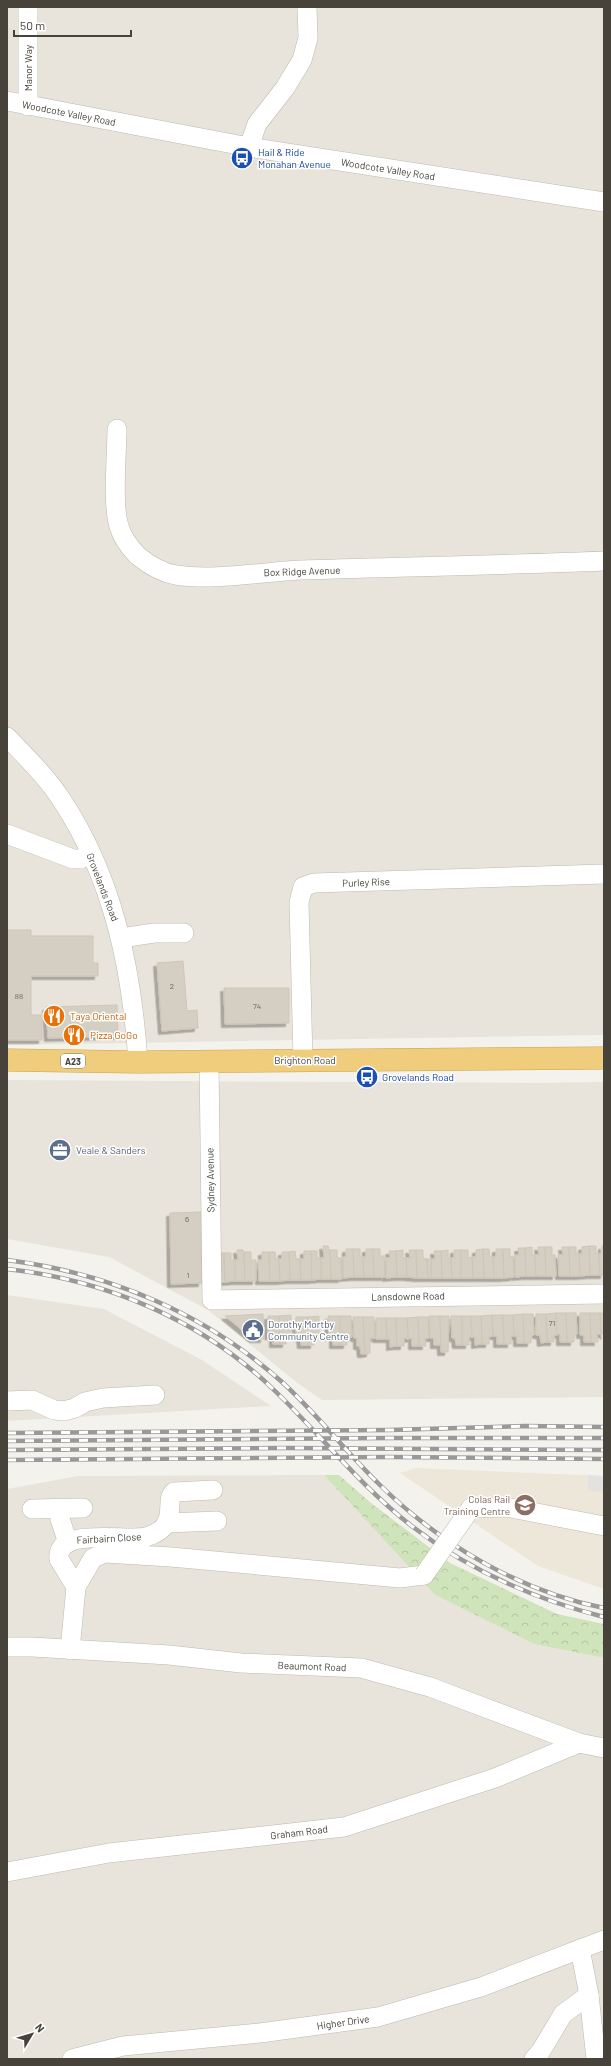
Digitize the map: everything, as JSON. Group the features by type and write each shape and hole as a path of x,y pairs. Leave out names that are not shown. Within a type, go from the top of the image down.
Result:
{"highway":[{"name":"Brighton Road","path":"7,1060 138,1062 604,1058"}],"street":[{"name":"Manor Way","path":"28,7 28,106"},
{"path":"249,148 258,124 285,88 302,60 308,38 307,7"},
{"name":"Woodcote Valley Road","path":"7,101 249,148 604,202"},
{"name":"Box Ridge Avenue","path":"117,429 116,507 118,525 123,537 134,552 148,563 162,571 175,575 210,576 284,571 604,561"},
{"name":"Grovelands Road","path":"7,737 42,775 60,798 91,854 113,908 121,938 134,1010 138,1062"},
{"path":"7,834 73,859 80,859 91,854"},
{"name":"Purley Rise","path":"303,1060 299,902 303,887 314,883 604,874"},
{"path":"121,938 154,934 184,933"},
{"name":"Sydney Avenue","path":"209,1061 212,1300"},
{"name":"Lansdowne Road","path":"212,1300 604,1294"},
{"path":"7,1400 32,1400 54,1410 64,1411 75,1408 85,1402 103,1398 155,1396"},
{"path":"213,1490 174,1492 170,1497 170,1516 167,1523 217,1521"},
{"path":"70,1650 76,1587 93,1558 105,1553 171,1557 400,1578 424,1575 471,1508 506,1507 604,1526"},
{"path":"32,1509 60,1510 83,1508"},
{"path":"60,1510 60,1519 68,1543"},
{"name":"Fairbairn Close","path":"76,1587 59,1559 59,1552 68,1543 82,1538 145,1537 154,1534 167,1523"},
{"name":"Beaumont Road","path":"7,1648 169,1655 241,1663 361,1668 430,1687 579,1743 604,1748"},
{"name":"Graham Road","path":"7,1872 110,1853 344,1827 495,1778 579,1743"},
{"name":"Higher Drive","path":"72,2059 123,2046 260,2033 378,2017 481,1987 604,1940"},
{"path":"580,1949 589,1995 596,2059"},
{"path":"534,2059 541,2051 562,2014 589,1995"}],"shaded area":[{"path":"7,7 604,7 604,1035 7,1045"},
{"path":"7,1080 536,1083 604,1082 604,1397 322,1400 296,1382 208,1310 109,1257 7,1239"},
{"path":"7,1295 104,1309 202,1360 271,1406 7,1421"},
{"name":"Colas Rail Training Centre","path":"416,1468 604,1476 604,1589 538,1566 400,1473"},
{"path":"324,1475 435,1595 534,1644 604,1658 604,2059 7,2059 7,1489 78,1476"},
{"path":"588,1475 604,1476 604,1492 588,1491"}],"green space":[{"path":"324,1475 339,1475 371,1503 450,1563 557,1614 604,1624 604,1658 534,1644 435,1595"}],"building":[{"path":"7,930 31,930 31,936 93,936 93,963 98,963 98,976 31,976 31,1015 42,1015 42,1040 7,1040"},
{"path":"183,961 187,1011 197,1010 198,1028 162,1031 157,963"},
{"path":"224,988 289,988 289,1023 225,1024"},
{"path":"117,1005 118,1036 48,1038 46,1007"},
{"path":"201,1212 202,1283 171,1284 170,1213"},
{"path":"323,1246 328,1246 330,1250 331,1279 321,1279 321,1258 324,1258"},
{"path":"589,1246 596,1246 596,1254 599,1254 600,1275 590,1275"},
{"path":"589,1246 590,1275 580,1276 579,1254 582,1254 582,1247"},
{"path":"602,1246 604,1246 604,1275 600,1275 599,1254 602,1254"},
{"path":"532,1247 532,1255 535,1255 536,1276 526,1276 525,1248"},
{"path":"538,1247 545,1247 546,1276 536,1276 535,1255 539,1255"},
{"path":"545,1247 552,1247 552,1255 555,1255 556,1276 546,1276"},
{"path":"562,1247 569,1247 570,1276 559,1276 558,1255 563,1255"},
{"path":"569,1247 576,1247 576,1254 579,1254 580,1276 570,1276"},
{"path":"518,1248 525,1248 526,1276 515,1277 515,1255 519,1255"},
{"path":"346,1249 353,1249 354,1277 343,1278 343,1257 346,1257"},
{"path":"353,1249 360,1249 360,1257 363,1257 364,1277 354,1277"},
{"path":"366,1249 373,1249 374,1277 364,1277 363,1257 366,1257"},
{"path":"373,1249 380,1249 380,1256 384,1256 385,1277 374,1277"},
{"path":"483,1249 484,1278 473,1278 472,1257 476,1257 476,1250"},
{"path":"483,1249 489,1249 490,1257 493,1257 494,1278 484,1278"},
{"path":"496,1249 503,1249 504,1278 494,1278 493,1257 496,1257"},
{"path":"503,1249 510,1249 510,1257 513,1256 514,1277 504,1278"},
{"path":"237,1250 243,1250 244,1252 245,1281 235,1281 235,1260 238,1260"},
{"path":"330,1250 337,1250 337,1258 341,1258 342,1279 331,1279"},
{"path":"403,1250 403,1258 406,1258 407,1277 397,1277 396,1251"},
{"path":"409,1250 416,1250 417,1278 407,1277 406,1258 410,1258"},
{"path":"416,1250 423,1250 423,1258 427,1259 428,1278 417,1278"},
{"path":"448,1250 448,1258 451,1258 452,1278 442,1278 441,1251"},
{"path":"454,1250 461,1250 461,1278 452,1278 451,1258 454,1258"},
{"path":"461,1250 468,1250 468,1258 472,1257 473,1278 461,1278"},
{"path":"295,1251 296,1259 300,1259 301,1280 290,1280 289,1252"},
{"path":"304,1251 311,1251 312,1280 301,1280 300,1259 304,1259"},
{"path":"311,1251 317,1251 317,1258 321,1258 321,1279 312,1280"},
{"path":"389,1251 396,1251 397,1277 386,1278 386,1258 390,1258"},
{"path":"434,1251 441,1251 442,1278 431,1278 431,1259 435,1259"},
{"path":"244,1252 251,1252 251,1260 256,1260 256,1281 245,1281"},
{"path":"262,1252 269,1252 270,1281 259,1281 258,1260 262,1260"},
{"path":"269,1252 275,1252 276,1259 279,1259 280,1281 270,1281"},
{"path":"282,1252 289,1252 290,1280 280,1281 279,1259 282,1259"},
{"path":"218,1253 224,1253 225,1282 215,1282"},
{"path":"224,1253 231,1253 231,1260 235,1260 235,1281 225,1282"},
{"path":"427,1259 431,1259 431,1278 428,1278"},
{"path":"556,1313 557,1335 554,1335 554,1342 547,1342 546,1314"},
{"path":"556,1313 566,1313 567,1342 560,1342 560,1334 557,1335"},
{"path":"566,1313 576,1313 577,1334 574,1334 574,1342 567,1342"},
{"path":"580,1313 590,1313 591,1342 584,1342 584,1335 580,1335"},
{"path":"590,1313 600,1313 601,1334 597,1334 598,1342 591,1342"},
{"path":"600,1313 604,1313 604,1334 601,1334"},
{"name":"Dorothy Mortby Community Centre","path":"263,1314 264,1339 253,1339 225,1316"},
{"path":"523,1314 524,1343 517,1343 517,1336 514,1336 513,1315"},
{"path":"523,1314 533,1314 534,1335 531,1335 531,1343 524,1343"},
{"path":"536,1314 546,1314 547,1342 541,1343 540,1335 536,1335"},
{"path":"291,1315 291,1336 286,1336 286,1344 280,1344 279,1316"},
{"path":"492,1315 503,1315 504,1344 497,1344 497,1336 493,1336"},
{"path":"492,1315 493,1336 489,1337 489,1344 482,1344 481,1316"},
{"path":"503,1315 513,1315 514,1336 511,1336 511,1344 504,1344"},
{"path":"268,1316 279,1316 280,1344 273,1344 273,1336 268,1336"},
{"path":"319,1316 319,1337 314,1337 314,1345 308,1345 307,1317"},
{"path":"328,1316 340,1316 340,1345 333,1345 333,1337 329,1337"},
{"path":"340,1316 351,1316 352,1337 347,1337 347,1345 340,1345"},
{"path":"429,1316 440,1316 441,1345 434,1345 434,1338 430,1338"},
{"path":"440,1316 449,1316 448,1352 441,1352"},
{"path":"451,1316 462,1316 462,1345 456,1345 455,1338 452,1338"},
{"path":"462,1316 471,1316 472,1337 469,1337 469,1345 462,1345"},
{"path":"471,1316 481,1316 482,1344 475,1345 475,1337 472,1337"},
{"path":"296,1317 307,1317 308,1345 301,1345 300,1337 296,1337"},
{"path":"353,1317 363,1317 365,1354 361,1354 360,1346 357,1346 357,1338 354,1338"},
{"path":"363,1317 374,1317 375,1338 370,1338 370,1353 365,1354"},
{"path":"418,1317 419,1346 412,1346 412,1338 408,1339 407,1318"},
{"path":"418,1317 428,1317 429,1338 425,1338 426,1346 419,1346"},
{"path":"376,1318 386,1318 387,1339 376,1339"},
{"path":"386,1318 396,1318 397,1346 390,1347 390,1339 387,1339"},
{"path":"396,1318 407,1318 408,1339 404,1338 404,1346 397,1346"}],"railway":[{"path":"7,1260 45,1266 119,1286 154,1300 221,1336 252,1357 282,1382 380,1485 429,1527 483,1563 512,1577 542,1590 604,1608"},
{"path":"7,1269 44,1274 116,1294 151,1307 184,1324 216,1343 246,1365 274,1390 376,1495 413,1527 435,1543 457,1557 504,1582 553,1602 604,1617"},
{"path":"7,1433 390,1430 525,1426 604,1427"},
{"path":"7,1441 604,1438"},
{"path":"7,1450 286,1448 604,1450"},
{"path":"7,1460 390,1457 604,1459"}],"place":[{"name":"Hail & Ride Monahan Avenue","path":"242,158"},
{"name":"Taya Oriental","path":"54,1016"},
{"name":"Pizza GoGo","path":"74,1035"},
{"name":"Grovelands Road","path":"367,1077"},
{"name":"Veale & Sanders","path":"60,1150"},
{"name":"Dorothy Mortby Community Centre","path":"253,1330"},
{"name":"Colas Rail Training Centre","path":"525,1505"}]}
